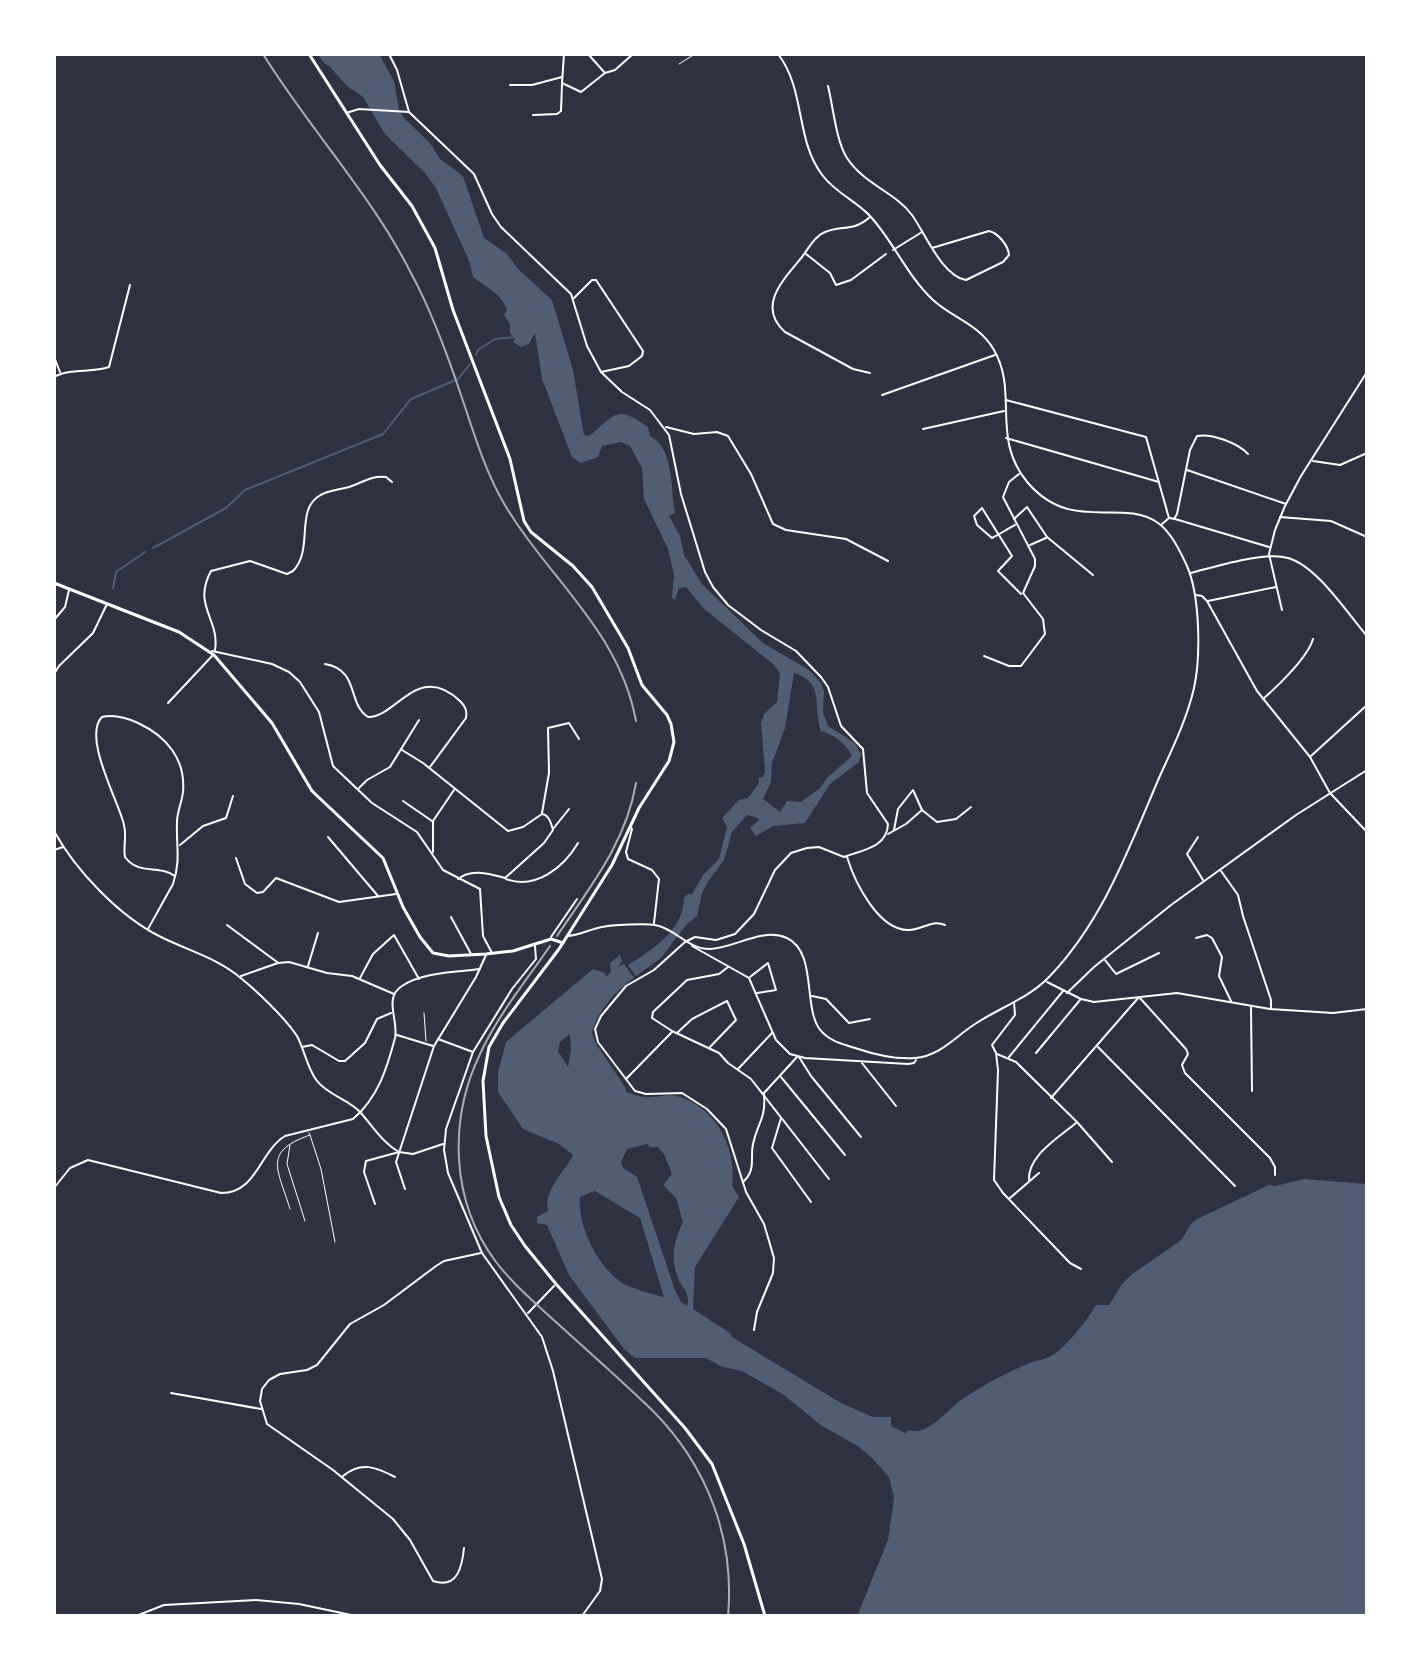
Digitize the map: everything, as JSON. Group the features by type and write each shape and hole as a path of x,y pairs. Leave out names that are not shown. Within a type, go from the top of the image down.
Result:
{"main road":[{"path":"309,54 380,165 412,206 435,248 453,310 510,459 524,521 531,532 573,566 592,587 628,648 642,685 670,720 674,742 669,761 630,827 612,865 561,945 491,1042 485,1062 483,1092 489,1158 502,1206 525,1246 707,1456 720,1480 739,1531 765,1616"},
{"path":"54,583 187,636 213,652 272,723 312,791 379,854 396,894 420,937 433,953 449,956 492,954 549,941 561,945"}],"street":[{"path":"389,54 409,112 474,174 496,220 574,299 587,346 601,372 622,392 650,410 665,428 672,445 681,494 709,580 728,605 796,651 828,687 841,726 865,752 865,788 871,801 885,816 887,834"},
{"path":"533,115 557,114 561,111 564,54"},
{"path":"588,54 605,73"},
{"path":"562,83 583,92 633,54"},
{"path":"692,946 710,949 764,935 786,938 796,945 801,954 815,1022 827,1037 871,1053 916,1058 939,1051 974,1024 1046,981 1079,942 1096,917 1132,842 1180,729 1196,677 1195,595 1187,565 1170,535 1161,525 1139,515 1087,513 1064,508 1046,499 1020,473 1006,438 1004,378 996,354 973,325 929,297 871,217 827,181 815,163 791,74 778,54"},
{"path":"510,85 532,85 563,77"},
{"path":"828,86 846,157 869,182 906,208 932,248 942,262 963,280 1003,262 1009,255 1007,247 995,233 989,231 932,248"},
{"path":"346,113 369,109 409,112"},
{"path":"870,373 853,369 789,334 774,320 771,308 775,292 820,234 859,226 871,217"},
{"path":"893,250 922,232"},
{"path":"805,253 830,273 836,285 851,280 886,254"},
{"path":"574,299 592,280 596,280 643,351 642,356 629,366 601,372"},
{"path":"54,377 60,373 109,367 130,285"},
{"path":"882,395 996,354"},
{"path":"54,357 60,373"},
{"path":"1282,610 1270,556 1280,517 1367,372"},
{"path":"1005,400 1144,436 1149,442 1169,518"},
{"path":"923,429 1005,411"},
{"path":"665,428 694,434 717,432 728,436 741,453 773,524 786,530 842,537 888,561"},
{"path":"1174,519 1191,446 1200,435 1230,443 1248,454"},
{"path":"1006,438 1159,482"},
{"path":"1312,461 1340,465 1367,453"},
{"path":"1186,470 1286,504"},
{"path":"1020,473 1003,492 1005,504 1035,564 1023,588 1023,596"},
{"path":"168,703 213,652 217,636 206,611 204,590 211,571 250,561 287,574 297,567 304,548 308,507 315,499 373,477 386,477 392,482"},
{"path":"1014,519 1027,507 1047,537 1093,575"},
{"path":"984,656 1015,667 1026,662 1045,634 1045,624 998,571 1012,557 997,535 982,508 975,513 975,522 991,538 997,535 1016,524"},
{"path":"1280,517 1331,521 1367,537"},
{"path":"1169,518 1270,548"},
{"path":"1161,525 1169,518"},
{"path":"1028,546 1047,537"},
{"path":"1190,573 1270,556 1287,557 1303,565 1367,636"},
{"path":"1207,601 1276,587"},
{"path":"54,620 65,607 69,589"},
{"path":"1195,595 1207,601 1263,699 1310,757 1330,793 1367,832"},
{"path":"54,674 93,633 107,604"},
{"path":"1263,699 1300,660 1313,639"},
{"path":"213,652 282,668 300,682 319,712 331,764 372,803 418,833 441,869 481,891 483,936 492,954"},
{"path":"325,664 335,666 347,676 361,711 368,717 381,715 407,694 420,689 440,690 462,703 466,718 429,768"},
{"path":"54,686 54,712"},
{"path":"1310,757 1367,705"},
{"path":"148,930 175,876 179,846 177,821 183,788 181,769 176,754 159,735 123,717 102,717 96,725 96,732 110,791 125,826 125,857 138,868 166,870 175,876"},
{"path":"357,790 367,780 387,770 419,720"},
{"path":"542,814 548,776 548,728 569,723 579,739"},
{"path":"402,750 506,829 512,831 542,814"},
{"path":"1008,1058 1065,992 1143,926 1367,770"},
{"path":"432,855 433,821 455,789"},
{"path":"894,830 898,809 913,790 922,810 942,823 956,819 971,807"},
{"path":"179,846 203,826 226,818 233,796"},
{"path":"403,801 433,821"},
{"path":"505,878 541,846 569,809"},
{"path":"754,1330 757,1312 773,1273 774,1258 764,1224 743,1181 726,1129 712,1113 682,1093 639,1093 625,1080 596,1038 596,1024 626,986 654,970 685,942 695,937 716,940 735,934 754,914 779,865 795,851 819,847 841,858 875,846 922,810"},
{"path":"542,814 549,819 553,830"},
{"path":"630,827 626,852 628,859 652,870 659,879 654,925"},
{"path":"54,831 116,907 148,930 210,958 240,977 289,1027 319,1083 361,1113 389,1146 399,1152 413,1154 444,1144"},
{"path":"328,837 379,897"},
{"path":"1198,837 1187,854 1204,881"},
{"path":"458,879 472,872 524,882 548,874 567,859 578,843"},
{"path":"54,850 64,847"},
{"path":"847,856 874,910 891,927 909,930 937,922 945,925"},
{"path":"236,858 245,884 257,893 263,892 276,878 339,902 396,894"},
{"path":"1220,871 1238,895 1243,919 1271,1000 1271,1009"},
{"path":"549,941 577,899"},
{"path":"451,917 472,955"},
{"path":"227,925 278,963"},
{"path":"567,936 611,925 654,925 749,978 780,1047 798,1057 912,1064 916,1058"},
{"path":"572,926 581,933"},
{"path":"307,967 318,933"},
{"path":"359,979 373,954 394,935 419,979"},
{"path":"1196,938 1207,935 1214,941 1222,957 1219,976 1231,1002"},
{"path":"535,945 536,959 512,989 473,1052 449,1119 444,1144 448,1173 482,1253 542,1337 553,1371 601,1575 600,1591 582,1616"},
{"path":"1104,959 1116,974 1159,953"},
{"path":"405,1189 396,1162 434,1046 486,954"},
{"path":"240,977 289,962 359,979 394,994"},
{"path":"749,978 768,963 776,990 757,993"},
{"path":"729,966 719,974 684,982 653,1012 653,1020 710,1048 751,1079 829,1179"},
{"path":"54,1188 70,1168 88,1160 221,1193 233,1192 248,1183 276,1142 285,1136 353,1119 361,1113 377,1092 396,1035 394,994 405,983 480,969"},
{"path":"1046,981 1081,999 1100,1002 1177,993 1271,1009 1333,1013 1367,1009"},
{"path":"812,996 826,999 849,1023 870,1019"},
{"path":"1051,1098 1139,997"},
{"path":"1139,997 1186,1049 1188,1054 1182,1065 1185,1073 1270,1158 1275,1175"},
{"path":"1036,1053 1081,999"},
{"path":"677,1033 692,1019 727,1001 736,1020 710,1048"},
{"path":"1014,1002 1014,1016 992,1047 996,1053 1016,1062 1077,1122 1112,1162"},
{"path":"1251,1006 1252,1091"},
{"path":"302,1048 312,1045 339,1061 345,1061 365,1043 377,1019 393,1012"},
{"path":"625,1080 672,1031"},
{"path":"737,1069 772,1032"},
{"path":"396,1035 434,1046"},
{"path":"437,1038 473,1052"},
{"path":"1097,1046 1235,1186"},
{"path":"996,1053 996,1184 1070,1263 1081,1269"},
{"path":"743,1181 753,1166 753,1144 765,1110 764,1093 798,1057"},
{"path":"798,1057 861,1137"},
{"path":"861,1062 896,1106"},
{"path":"780,1076 845,1155"},
{"path":"781,1116 772,1148 811,1202"},
{"path":"1029,1181 1033,1160 1077,1122"},
{"path":"375,1204 364,1172 366,1161 399,1152"},
{"path":"1010,1199 1039,1173"},
{"path":"464,1548 456,1577 446,1583 433,1581 397,1523 343,1477 267,1424 261,1410 261,1392 269,1380 280,1374 307,1370 317,1365 350,1324 391,1300 444,1261 482,1253"},
{"path":"527,1314 556,1284"},
{"path":"171,1393 261,1410"},
{"path":"343,1477 354,1469 367,1466 395,1477"},
{"path":"136,1616 164,1605 256,1600 299,1604 356,1616"}],"lane":[{"path":"679,64 695,54"},
{"path":"424,1013 426,1043"},
{"path":"308,1131 321,1169 335,1242"},
{"path":"290,1209 278,1164 281,1150 290,1142 310,1135"},
{"path":"290,1142 287,1164 305,1221"}],"water":[{"path":"328,54 379,54 394,81 403,117 430,143 440,159 463,176 484,238 507,254 518,269 552,300 573,370 584,435 589,436 611,417 622,414 648,427 650,436 658,442 668,459 675,513 669,516 680,536 684,555 702,584 763,643 809,670 824,691 823,712 828,726 855,743 861,754 859,762 830,784 805,823 773,826 756,836 750,828 759,820 747,815 732,832 724,860 702,893 697,916 686,925 661,958 636,976 628,965 656,946 673,929 683,909 684,898 692,894 704,874 719,859 727,827 722,818 739,800 748,798 759,783 758,778 763,777 761,723 764,714 777,702 780,673 704,609 686,587 679,588 675,600 672,598 674,574 668,549 644,499 642,468 630,446 621,442 602,446 598,457 581,463 572,457 542,379 535,333 529,344 521,347 513,342 515,338 504,315 507,310 504,304 493,291 473,277 470,263 436,188 385,134 363,97 347,86 331,68 332,60","holes":["794,673 804,677 814,689 821,731 839,740 852,756 820,788 801,802 787,801 780,812 763,799 771,782 772,763 785,728"]},
{"path":"620,955 622,961 618,967 624,964 634,978 608,1002 592,1032 626,1092 648,1097 675,1096 693,1103 714,1121 728,1145 732,1186 739,1197 695,1267 693,1309 732,1337 841,1403 873,1417 891,1417 891,1426 905,1433 931,1426 961,1400 985,1385 1056,1353 1096,1305 1109,1305 1131,1275 1180,1241 1197,1219 1269,1185 1304,1179 1367,1184 1367,1616 857,1616 888,1540 894,1498 889,1477 858,1446 822,1426 784,1395 742,1371 723,1367 706,1358 635,1358 624,1349 569,1275 547,1225 537,1223 537,1217 548,1211 547,1203 552,1189 573,1155 559,1144 523,1129 498,1092 498,1073 506,1042 593,969 605,973 606,977 611,972 610,963","holes":["570,1034 571,1050 568,1067 558,1051 560,1042","647,1144 658,1147 672,1174 664,1184 676,1198 683,1222 675,1243 674,1257 678,1278 687,1294 687,1306 675,1290 637,1177 623,1168 621,1162 627,1149","595,1191 640,1218 664,1297 624,1284 606,1268 586,1233 580,1197"]}],"waterway":[{"path":"322,54 338,66"},
{"path":"476,355 478,350 495,339 516,337"},
{"path":"153,548 226,508 245,490 383,434 411,399 458,379 470,364"},
{"path":"113,588 116,572 145,552"}],"railway":[{"path":"263,54 396,246 433,320 480,450 502,500 598,631 627,688 636,721"},
{"path":"557,936 615,845 636,783"},
{"path":"550,946 495,1026 470,1080 459,1133 459,1161 470,1214 481,1239 503,1270 652,1410 688,1454 702,1479 722,1531 729,1587 728,1616"}]}
